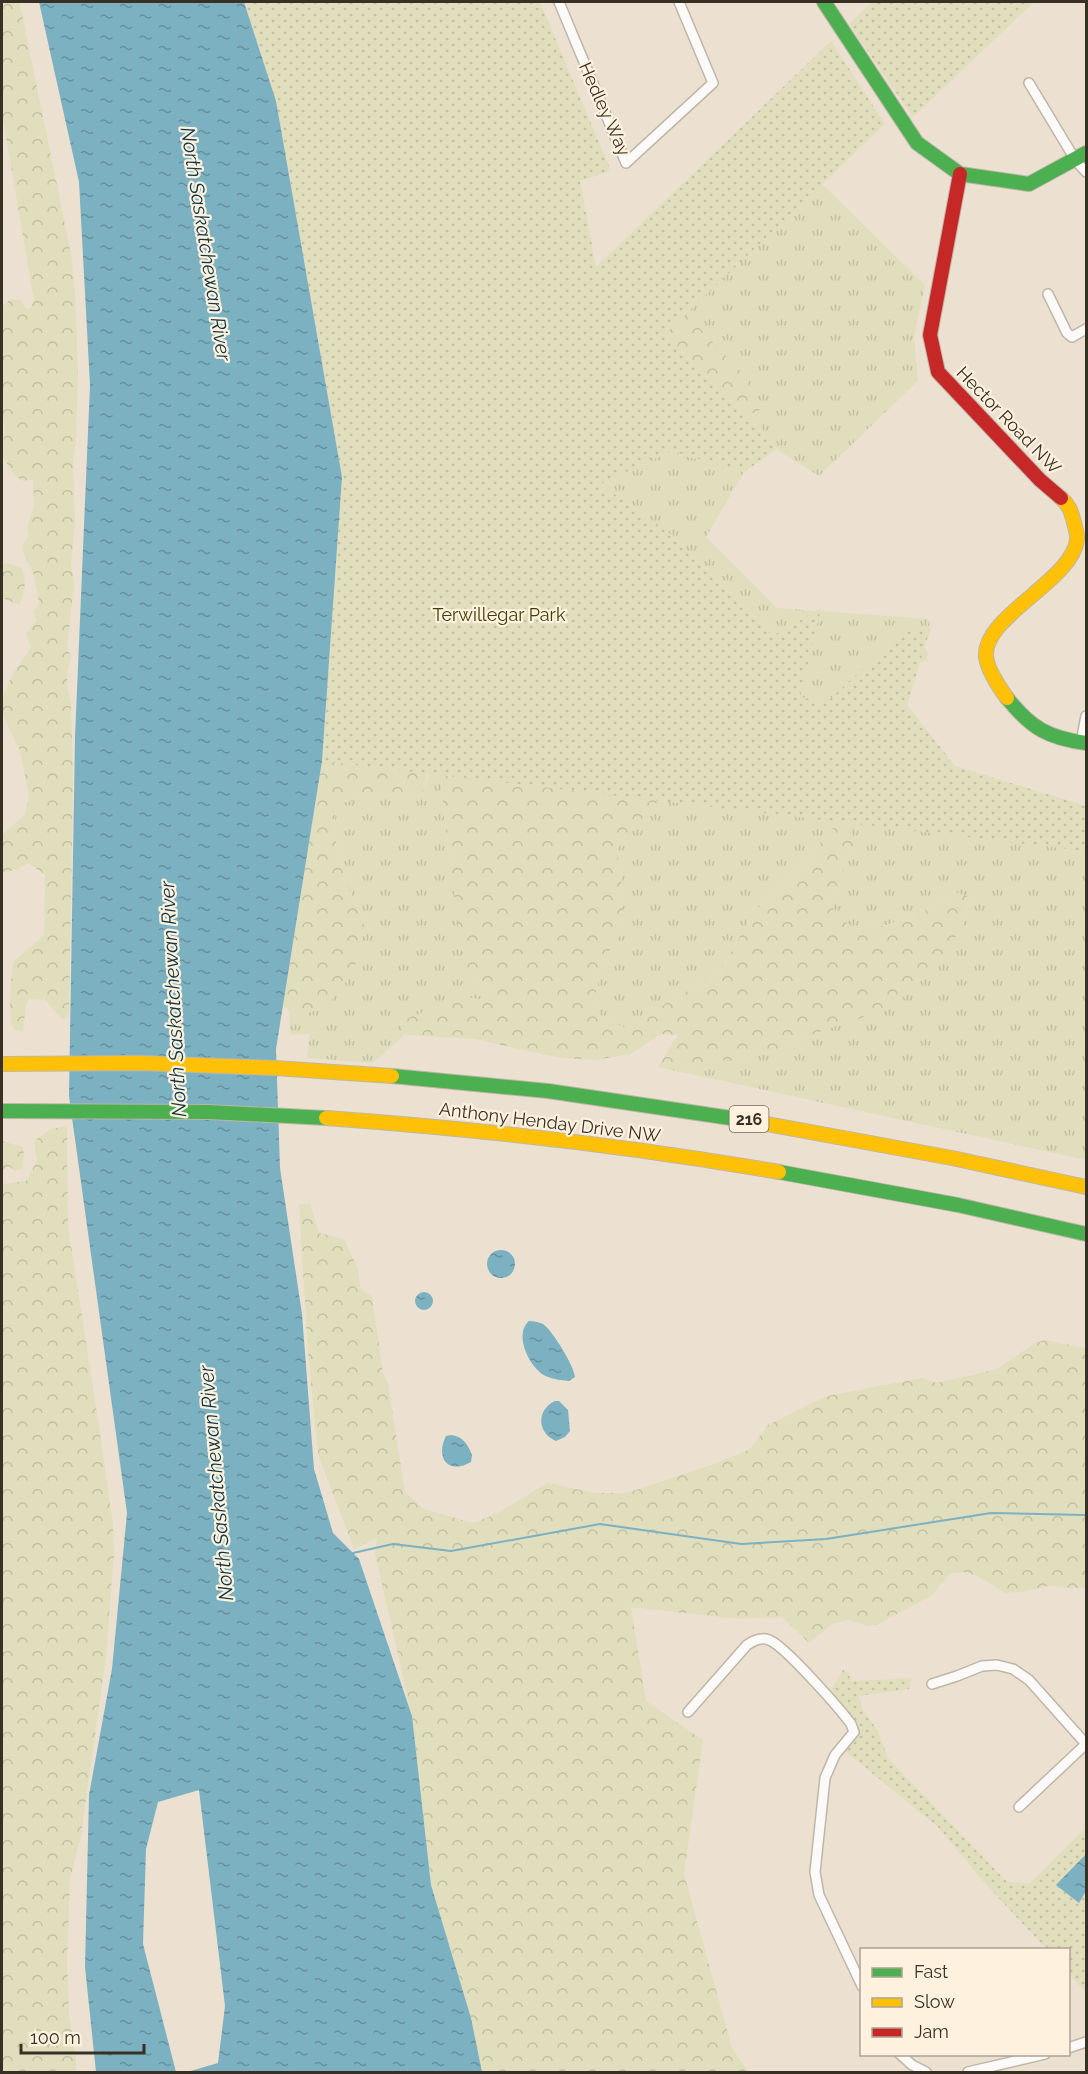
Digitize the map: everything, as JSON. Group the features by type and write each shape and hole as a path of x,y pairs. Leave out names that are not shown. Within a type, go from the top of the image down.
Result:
{"main road":[{"path":"824,2 917,143 960,174 1029,184 1081,157"},
{"name":"Hector Road NW","path":"960,174 930,335 938,372 1040,480 1069,505 1077,534 1082,543 1056,573 1004,621 991,638 986,658 997,684 1025,718 1042,731 1060,740 1084,742"},
{"name":"Anthony Henday Drive NW","path":"2,1064 165,1065 287,1069 408,1077 546,1091 762,1120 974,1161 1086,1187"},
{"name":"Anthony Henday Drive NW","path":"2,1111 169,1111 409,1124 600,1144 755,1167 966,1206 1086,1234"}],"street":[{"name":"Hedley Way","path":"559,2 626,163 713,83 679,2"},
{"path":"1029,83 1081,157 1086,172"},
{"path":"1048,294 1067,333 1072,337 1086,329"},
{"name":"Hector Road NW","path":"1084,742 1086,716"},
{"path":"688,1712 747,1645 765,1638 772,1641 795,1662 845,1717 854,1732 835,1755 825,1778 815,1872 819,1895 860,1984"},
{"path":"932,1683 982,1666 997,1665 1013,1669 1029,1680 1086,1744 1019,1807"},
{"path":"1070,2047 1086,2042"},
{"path":"901,2056 926,2073"},
{"path":"968,2073 1041,2056"}],"green space":[{"path":"2,2 19,2 20,4 71,254 75,291 78,373 76,443 73,460 75,522 71,563 74,584 67,649 71,656 67,685 71,703 73,782 69,1014 63,1020 45,1000 29,999 26,1005 23,1031 14,1029 10,1018 13,962 44,935 45,875 29,863 15,870 4,872 2,870 2,835 25,814 29,796 20,751 2,713 2,699 13,673 31,647 26,634 36,621 34,611 39,603 34,575 22,550 29,535 27,528 34,505 33,481 28,479 25,482 15,476 2,456 5,427 2,412 2,307 11,299 22,301 25,307 30,309 34,300 2,114"},
{"name":"Terwillegar Park","path":"244,2 540,2 611,171 580,181 596,267 831,41 885,124 663,336 776,449 744,472 672,451 600,484 668,532 774,635 821,608 800,697 826,703 902,632 930,630 907,705 955,766 1086,806 1086,851 322,761 342,477 276,101"},
{"path":"872,2 1034,2 913,117 849,24"},
{"path":"822,184 925,285 914,337 918,381 819,476 776,449 751,414 760,410 466,412 696,304"},
{"path":"686,314 744,375 760,410 751,414 776,449 744,472 670,452 600,484 774,635 821,608 800,697 826,703 920,643 928,652 927,659 919,663 907,705 954,766 1086,806 662,793 655,806 625,835 617,850 621,877 623,931 607,955 600,971 596,993 598,1013 604,1020 629,1029 674,998 719,974 753,913 807,862 833,828 849,829 854,844 831,901 834,913 854,929 884,926 927,910 956,892 969,897 963,924 942,959 907,995 873,1014 816,1033 767,1054 658,1067 678,1035 661,1034 631,1054 595,1060 563,1058 475,1039 404,1035 401,1021 464,996 487,1001 506,1012 510,1009 495,991 473,981 461,950 441,782 443,738 663,336"},
{"path":"670,452 744,472 706,537 777,608 816,611 774,635 668,532 599,484"},
{"path":"7,563 22,568 24,573 25,587 19,605 2,598 2,565"},
{"path":"820,611 929,619 930,630 924,648 826,703 799,697"},
{"path":"328,672 432,756 422,795 403,798 380,792 336,804 334,835 348,887 364,922 362,952 343,987 325,1007 297,1017 283,1006 322,761"},
{"path":"429,773 441,775 450,860 473,981 495,991 510,1009 506,1012 487,1001 401,1021 404,1035 373,1063 307,1058 310,1034 290,1035 289,1011 297,1017 364,922 348,887 334,835 336,803 352,801 380,792 403,798 422,795"},
{"path":"662,793 1086,840 1086,1160 658,1067 767,1054 816,1033 963,924 969,898 956,892 927,910 884,926 854,929 833,913 831,901 854,844 823,839 807,862 753,913 719,974 674,998 629,1029 604,1020 598,1013 596,993 600,971 607,955 623,931 621,877 617,850 625,835 655,806"},
{"path":"67,1126 68,1226 113,1525 114,1554 106,1657 81,1835 70,1880 67,1963 69,2014 76,2072 2,2072 2,1184 26,1181 37,1161 34,1141 51,1129"},
{"path":"2,1141 23,1147 23,1168 15,1171 9,1166 2,1170"},
{"path":"299,1204 310,1204 319,1233 344,1239 358,1269 361,1290 372,1296 383,1373 388,1383 405,1492 424,1509 473,1523 498,1513 547,1483 595,1493 627,1493 717,1463 750,1449 768,1425 827,1396 922,1378 937,1383 997,1369 1035,1343 1045,1340 1086,1348 1086,1589 1048,1586 1005,1593 979,1577 965,1572 951,1573 931,1596 878,1624 868,1626 848,1620 832,1624 809,1643 782,1617 738,1619 631,1607 646,1701 703,1740 684,1874 732,2048 749,2072 482,2072 471,2018 431,1885 412,1716 375,1554 377,1538 354,1549 318,1454 308,1354"},
{"path":"843,1670 848,1672 851,1681 912,1678 909,1689 859,1696 862,1709 878,1731 888,1758 1007,1882 1030,1883 1086,1827 1086,1993 1070,1975 1070,1948 1045,1948 983,1881 938,1827 845,1751 857,1734 829,1693"}],"water":[{"name":"North Saskatchewan River","path":"39,2 244,2 276,101 342,477 322,761 276,1049 280,1168 302,1314 314,1469 333,1533 359,1559 412,1716 431,1885 471,2018 482,2072 187,2072 218,2063 225,2006 199,1790 158,1802 146,1849 143,1944 176,2072 96,2072 85,1967 89,1795 112,1669 127,1513 69,1096 75,737 90,385 79,182"},
{"path":"501,1250 511,1254 515,1264 511,1274 501,1278 491,1274 487,1264 491,1254"},
{"path":"424,1292 432,1297 433,1301 428,1309 424,1310 416,1305 415,1301 420,1293"},
{"path":"529,1321 543,1324 552,1334 567,1357 575,1377 569,1381 545,1376 532,1363 523,1341 523,1333"},
{"path":"555,1401 559,1401 568,1410 570,1431 565,1437 556,1441 545,1433 541,1421 544,1410"},
{"path":"446,1436 458,1437 466,1444 472,1455 471,1462 456,1467 446,1462 442,1451 443,1444"},
{"path":"1086,1854 1086,1891 1079,1903 1056,1885"}],"waterway":[{"path":"353,1553 393,1544 451,1551 600,1524 741,1544 826,1539 991,1513 1086,1515"}],"traffic: fast":[{"path":"824,2 917,143 960,174 1029,184 1086,153"},
{"path":"1007,698 1024,717 1041,730 1061,738 1086,743"},
{"path":"392,1076 548,1091 751,1121"},
{"path":"2,1111 209,1112 326,1118"},
{"path":"779,1172 958,1205 1086,1234"}],"traffic: slow":[{"path":"1007,698 994,679 987,662 989,642 1012,613 1060,570 1071,555 1077,540 1077,533 1070,509 1061,498"},
{"path":"2,1064 139,1063 275,1068 392,1076"},
{"path":"326,1118 553,1139 779,1172"},
{"path":"751,1121 952,1158 1086,1187"}],"traffic: jam":[{"path":"960,174 930,335 938,372 1040,480 1061,498"}]}
